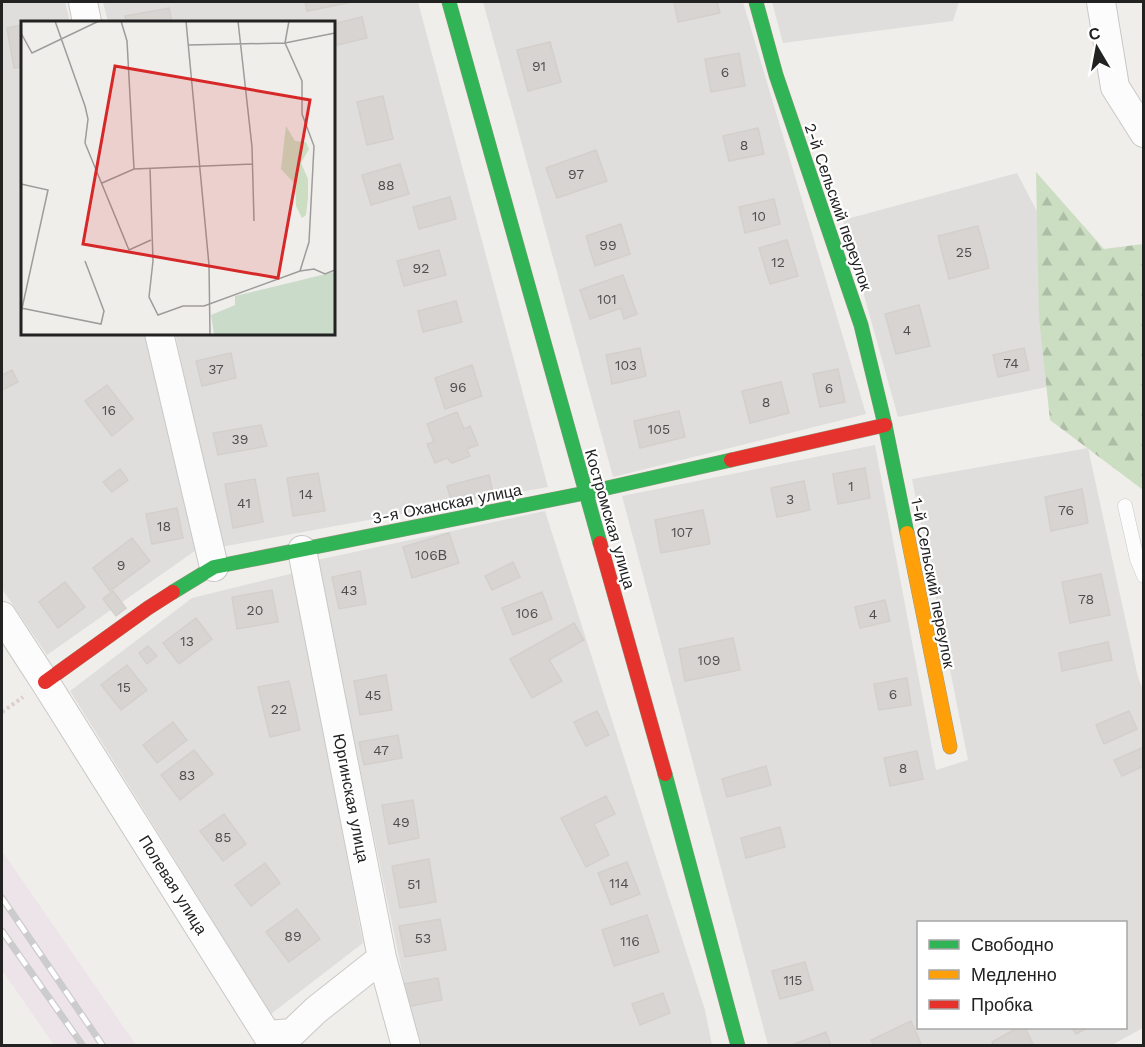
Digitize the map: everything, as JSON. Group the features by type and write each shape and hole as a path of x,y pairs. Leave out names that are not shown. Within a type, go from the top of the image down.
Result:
{"street":[{"path":"83,2 87,21"},
{"name":"Костромская улица","path":"449,2 585,494 692,868 738,1046"},
{"name":"2-й Сельский переулок","path":"756,2 776,75 861,325 885,425"},
{"path":"1101,2 1115,87 1143,133"},
{"path":"159,334 213,567"},
{"name":"3-я Оханская улица","path":"45,682 148,608 213,567 585,494 885,425"},
{"name":"1-й Сельский переулок","path":"885,425 950,747"},
{"name":"Юргинская улица","path":"302,550 382,958 406,1046"},
{"name":"Полевая улица","path":"2,616 267,1035 292,1033 316,1010 382,958"}],"lane":[{"path":"1125,506 1143,576"}],"shaded area":[{"path":"2,2 65,2 70,21 21,21 21,334 146,334 199,548 47,655 2,589"},
{"path":"103,2 418,2 548,487 221,547 175,334 334,334 334,21 108,21"},
{"path":"483,2 743,2 866,414 613,477"},
{"path":"772,2 959,2 953,21 783,43"},
{"path":"1017,173 1080,294 1096,377 898,417 843,220"},
{"path":"875,445 936,770 968,760 912,479 1088,448 1138,677 1143,690 1143,1028 1110,1046 768,1045 622,496"},
{"path":"545,511 705,1010 712,1045 417,1045 317,560"},
{"path":"294,573 363,943 271,1014 70,691 192,598"},
{"path":"2,851 136,1045 54,1045 2,970"}],"green space":[{"path":"1036,172 1104,249 1143,244 1143,490 1050,420 1039,318"}],"building":[{"path":"305,2 352,2 307,11"},
{"path":"674,2 717,2 720,13 678,22"},
{"path":"169,8 172,21 126,21 125,16"},
{"path":"362,17 367,38 334,46 334,24"},
{"path":"21,25 21,67 14,68 7,28"},
{"path":"550,42 561,82 528,91 517,50"},
{"path":"739,53 745,86 711,92 705,59"},
{"path":"383,96 393,139 367,145 357,102"},
{"path":"758,128 764,154 729,161 723,136"},
{"path":"596,150 607,181 557,198 546,168"},
{"path":"400,164 409,194 371,205 362,175"},
{"path":"450,197 456,219 419,229 413,207"},
{"path":"774,199 780,224 745,233 739,207"},
{"path":"621,224 630,254 595,266 586,236"},
{"path":"978,226 989,268 949,279 938,236"},
{"path":"787,240 798,276 770,284 759,248"},
{"path":"439,250 446,275 404,286 397,261"},
{"path":"623,275 637,314 624,319 621,308 590,319 580,290"},
{"path":"456,301 462,322 423,332 418,311"},
{"path":"919,305 930,346 896,354 885,314"},
{"path":"640,348 646,376 612,384 606,355"},
{"path":"1024,348 1029,370 998,377 993,355"},
{"path":"231,353 236,378 202,386 196,361"},
{"path":"472,365 482,396 445,409 435,378"},
{"path":"838,369 845,402 820,407 813,374"},
{"path":"12,370 18,382 2,390 2,375"},
{"path":"781,382 789,413 750,423 742,391"},
{"path":"107,385 133,419 112,436 85,401"},
{"path":"679,411 685,437 640,448 634,421"},
{"path":"457,412 464,429 470,426 478,445 467,449 470,456 452,463 447,458 435,463 427,444 434,442 427,424"},
{"path":"261,425 267,446 218,455 213,433"},
{"path":"865,468 870,498 838,504 833,474"},
{"path":"120,469 128,480 112,492 103,482"},
{"path":"318,473 325,511 293,516 287,478"},
{"path":"489,475 493,493 452,504 447,486"},
{"path":"255,479 263,522 233,528 225,484"},
{"path":"804,481 810,510 777,517 771,488"},
{"path":"1082,489 1088,523 1051,531 1045,497"},
{"path":"177,508 183,538 152,544 146,514"},
{"path":"703,510 710,544 661,553 655,520"},
{"path":"449,533 459,563 412,578 403,547"},
{"path":"132,538 150,561 110,591 93,568"},
{"path":"513,562 520,577 492,590 485,576"},
{"path":"360,571 366,604 339,609 332,577"},
{"path":"1101,574 1110,615 1070,623 1062,582"},
{"path":"65,582 85,607 58,628 39,602"},
{"path":"272,590 278,622 237,629 232,597"},
{"path":"113,591 126,608 116,616 103,599"},
{"path":"542,592 552,619 513,635 502,608"},
{"path":"885,600 890,621 860,628 855,607"},
{"path":"196,618 212,639 179,664 163,643"},
{"path":"574,623 584,640 549,660 562,681 532,698 510,659"},
{"path":"733,638 740,670 685,681 679,649"},
{"path":"1108,642 1112,660 1062,671 1059,653"},
{"path":"148,646 157,656 147,664 139,653"},
{"path":"127,665 147,690 121,710 101,685"},
{"path":"386,675 392,710 360,715 354,681"},
{"path":"907,678 911,705 879,710 874,684"},
{"path":"289,681 300,730 270,737 258,687"},
{"path":"597,711 609,735 586,746 574,722"},
{"path":"1129,711 1137,729 1104,744 1096,725"},
{"path":"173,722 187,740 157,763 143,745"},
{"path":"398,735 402,758 364,765 359,742"},
{"path":"1144,747 1144,766 1122,776 1114,760"},
{"path":"194,750 213,774 180,800 161,775"},
{"path":"917,751 923,779 890,786 884,758"},
{"path":"766,766 771,785 727,797 722,779"},
{"path":"606,796 615,814 594,824 609,855 586,867 561,818"},
{"path":"413,800 419,838 389,844 382,805"},
{"path":"224,814 246,844 223,861 200,831"},
{"path":"780,827 785,847 746,858 741,838"},
{"path":"429,859 436,902 400,908 392,866"},
{"path":"627,862 640,894 611,905 598,873"},
{"path":"265,863 280,883 251,906 235,885"},
{"path":"297,909 320,939 289,962 266,932"},
{"path":"647,915 659,952 614,966 602,930"},
{"path":"440,919 446,950 405,957 399,926"},
{"path":"805,962 813,990 780,999 772,971"},
{"path":"438,978 442,1000 401,1008 397,985"},
{"path":"663,993 670,1013 640,1025 632,1004"},
{"path":"911,1021 922,1046 874,1046 871,1040"},
{"path":"1015,1029 1026,1029 1034,1046 994,1046 992,1042"},
{"path":"1073,1029 1085,1029 1076,1034"},
{"path":"826,1032 831,1046 792,1045"}],"railway":[{"path":"2,898 103,1046"},
{"path":"2,931 83,1046"}],"traffic: fast":[{"path":"449,2 600,543"},
{"path":"756,2 776,75 861,325 885,425 907,533"},
{"path":"173,592 214,567 585,493 731,460"},
{"path":"665,774 738,1046"}],"traffic: slow":[{"path":"907,533 950,747"}],"traffic: jam":[{"path":"731,460 885,425"},
{"path":"600,543 665,774"},
{"path":"45,682 173,592"}]}
